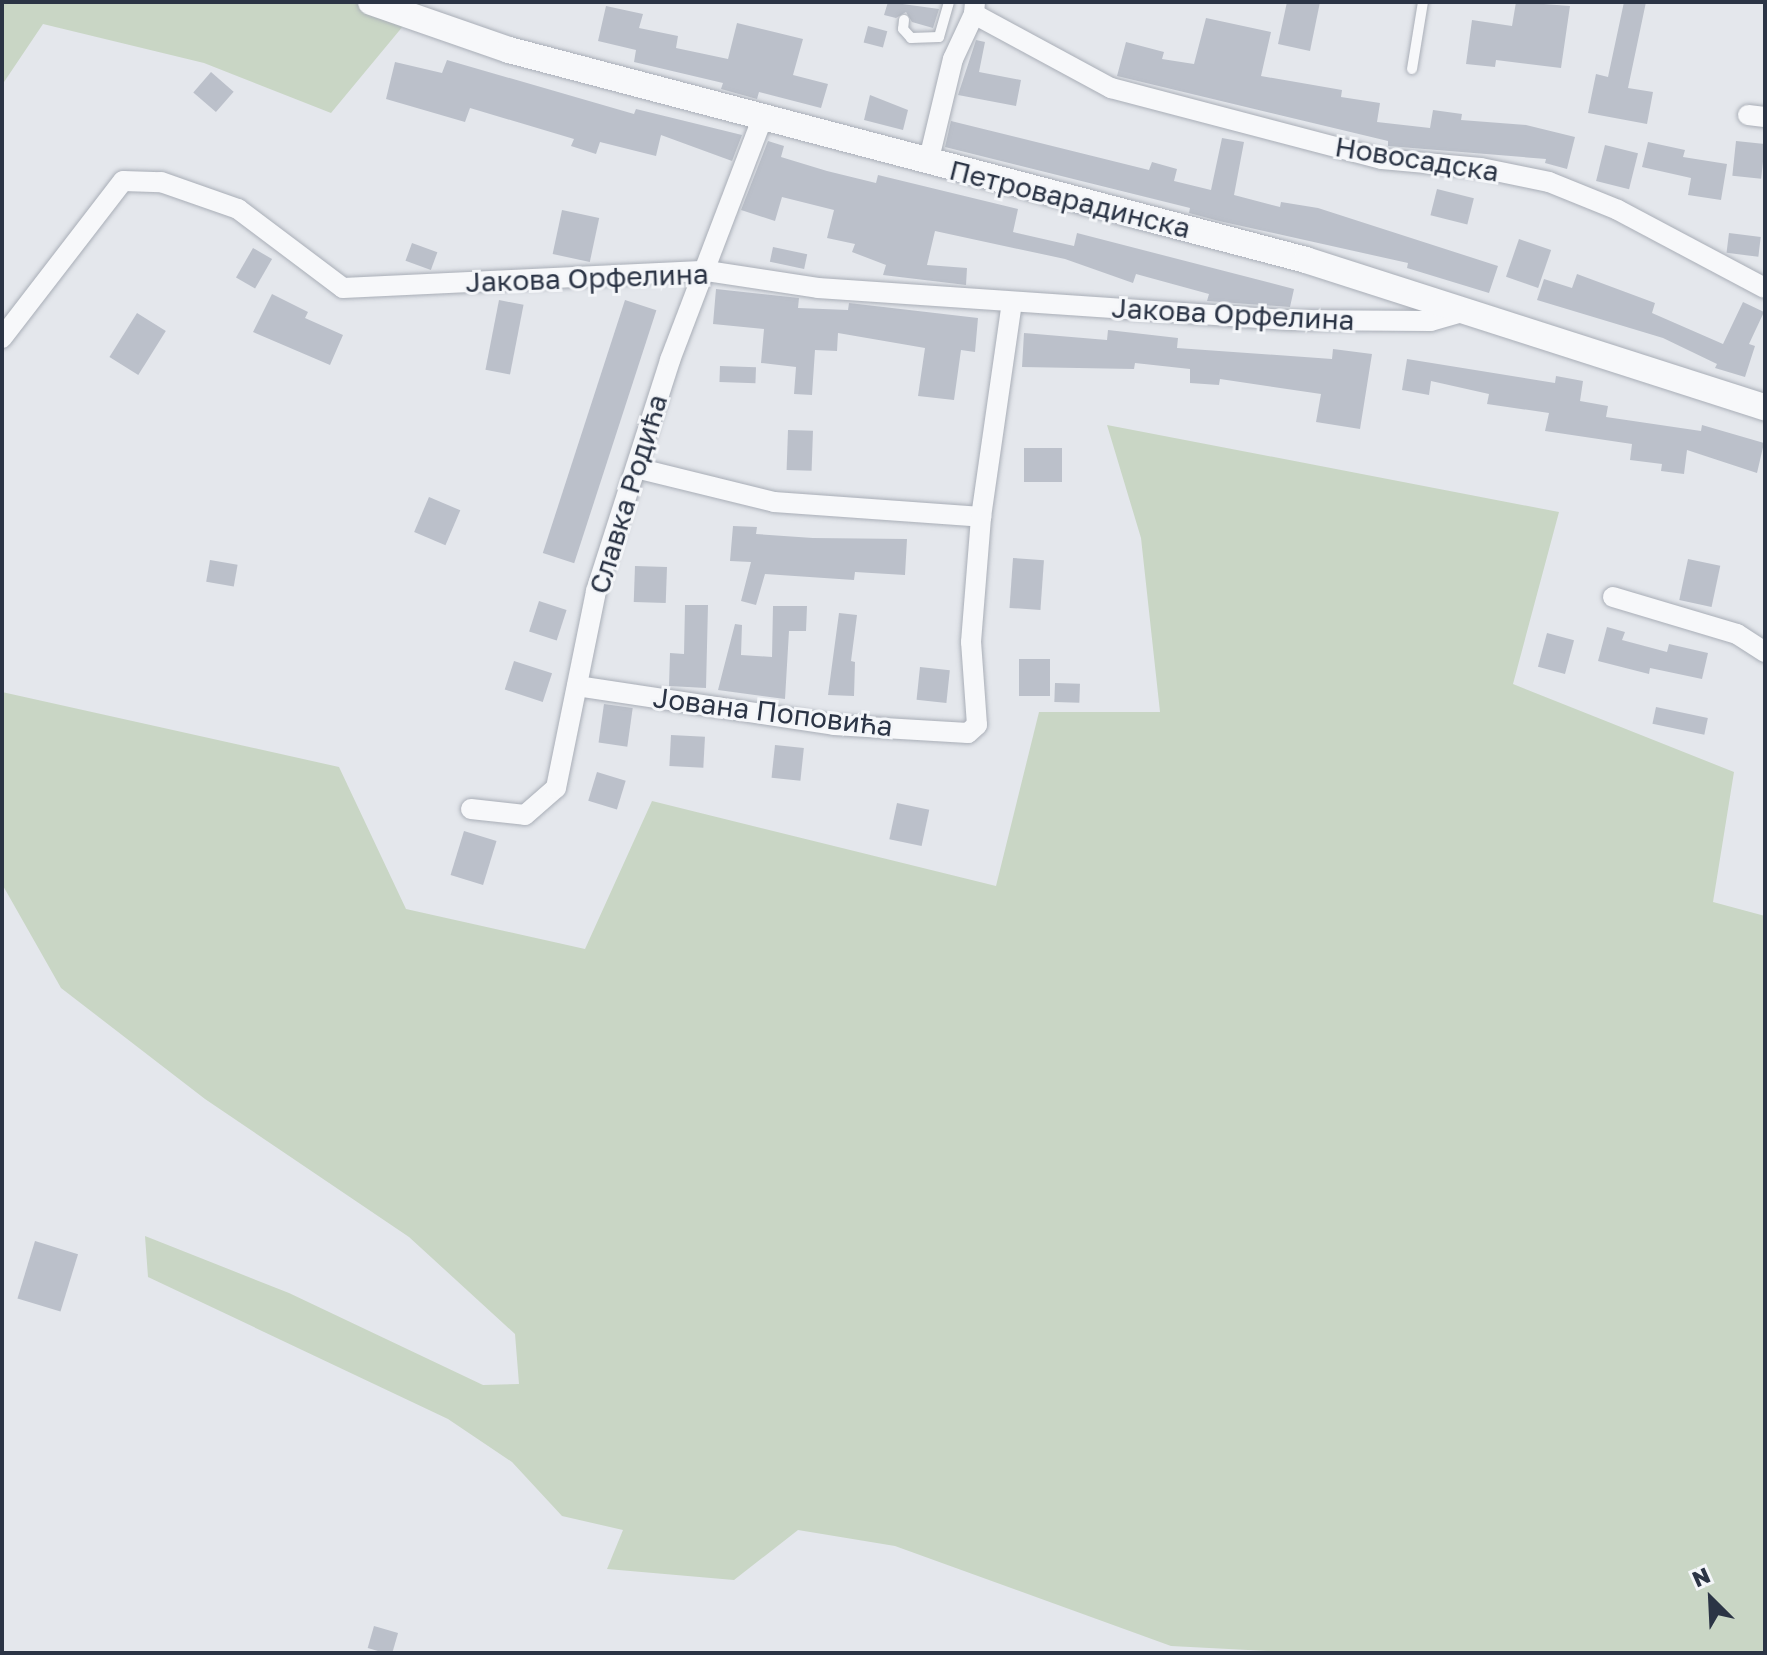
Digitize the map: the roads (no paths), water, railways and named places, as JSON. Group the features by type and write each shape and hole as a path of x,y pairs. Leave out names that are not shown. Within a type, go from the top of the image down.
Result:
{"street":[{"name":"Петроварадинска","path":"371,2 509,50 928,163 1306,260 1470,310 1765,407"},
{"name":"Новосадска","path":"928,163 953,59 974,8 1111,88 1382,159 1481,168 1549,182 1618,210 1765,288"},
{"name":"Славка Родића","path":"471,809 525,815 556,788 596,591 670,360 707,271 762,119"},
{"name":"Јакова Орфелина","path":"2,338 123,181 161,182 238,209 343,288 707,271 818,288 1289,320 1431,321 1470,310"},
{"path":"636,468 774,502 981,517 1012,302"},
{"name":"Јована Поповића","path":"577,686 834,725 968,733 977,725 971,642 981,517"},
{"path":"1613,597 1737,634 1765,652"}],"lane":[{"path":"904,20 903,29 911,38 939,37 949,2"},
{"path":"1412,69 1423,2"}]}
